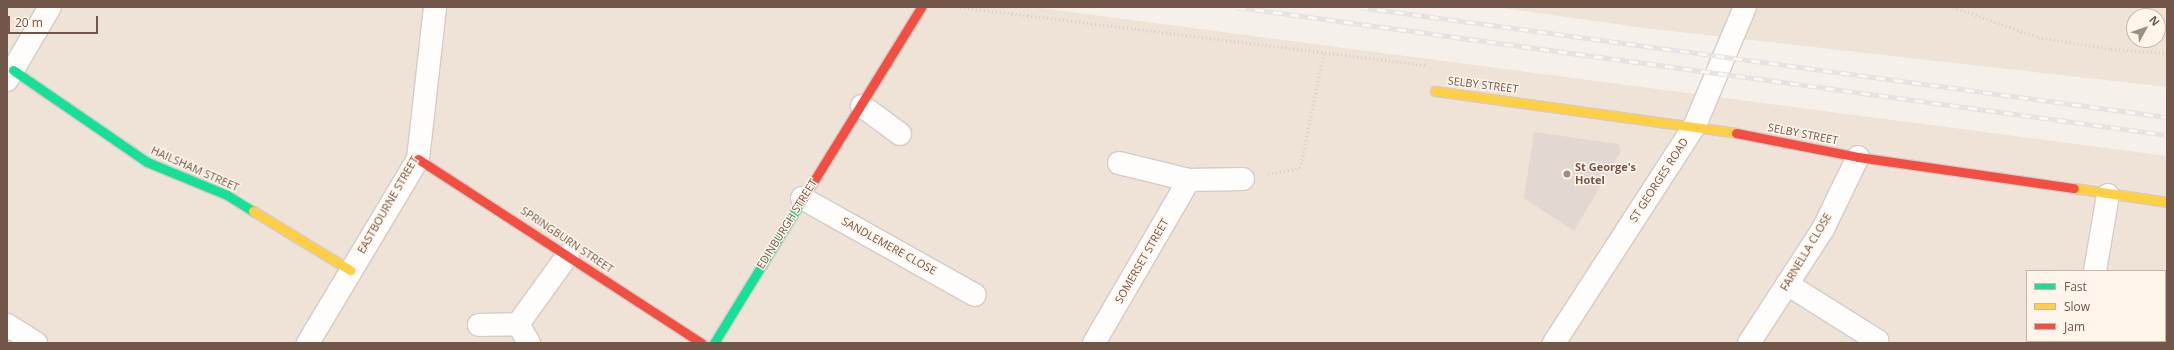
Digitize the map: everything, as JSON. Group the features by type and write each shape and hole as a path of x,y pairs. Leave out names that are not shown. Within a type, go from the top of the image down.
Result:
{"street":[{"path":"10,75 50,7"},
{"name":"EASTBOURNE STREET","path":"308,343 350,270 418,159 435,7"},
{"name":"EDINBURGH STREET","path":"714,343 802,198 862,106 922,7"},
{"name":"ST GEORGES ROAD","path":"1554,343 1695,125 1745,7"},
{"name":"HAILSHAM STREET","path":"10,75 147,162 227,195 350,270"},
{"name":"SELBY STREET","path":"1435,91 1695,125 1858,157 2108,195 2167,202"},
{"path":"862,106 900,134"},
{"name":"FARNELLA CLOSE","path":"1749,343 1823,229 1858,157"},
{"name":"SPRINGBURN STREET","path":"418,159 568,254 700,343"},
{"path":"1119,163 1189,180 1243,180"},
{"name":"SOMERSET STREET","path":"1094,343 1189,180"},
{"path":"2095,270 2108,195"},
{"name":"SANDLEMERE CLOSE","path":"802,198 975,295"},
{"path":"518,324 568,254"},
{"path":"1787,284 1878,341"},
{"path":"479,326 518,324"},
{"path":"518,324 529,343"},
{"path":"7,325 36,343"}],"path":[{"path":"960,7 1192,38 1324,51 1429,65 1435,91"},
{"path":"1953,7 2038,37 2111,49 2167,53"},
{"path":"1243,180 1300,168 1324,51"}],"shaded area":[{"path":"7,7 1033,7 2167,156 2167,343 7,343"},
{"path":"1495,7 2167,7 2167,87 1644,28"}],"building":[{"name":"St George's Hotel","path":"1534,132 1618,144 1621,151 1574,231 1524,198"}],"railway":[{"path":"1237,7 2167,135"},
{"path":"1359,7 2167,117"}],"traffic: fast":[{"path":"13,70 147,162 227,195 253,211"},
{"path":"714,343 802,200"}],"traffic: slow":[{"path":"1435,91 1736,133"},
{"path":"2074,188 2167,202"},
{"path":"253,211 350,270"}],"traffic: jam":[{"path":"802,200 921,7"},
{"path":"1736,133 1858,157 2074,188"},
{"path":"418,159 701,343"}],"place":[{"name":"St George's Hotel","path":"1567,174"}]}
